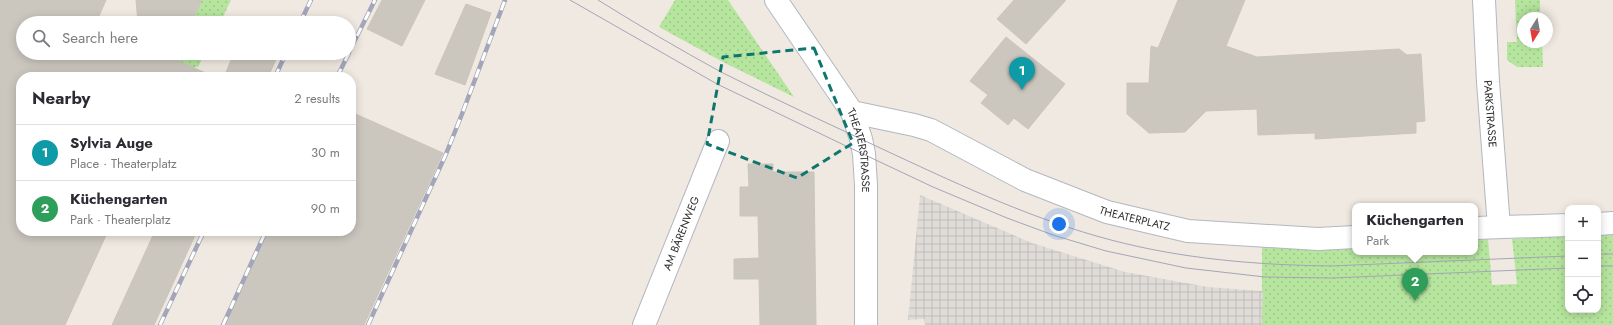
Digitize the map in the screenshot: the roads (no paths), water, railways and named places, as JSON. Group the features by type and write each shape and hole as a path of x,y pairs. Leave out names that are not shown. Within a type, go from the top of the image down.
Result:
{"street":[{"name":"THEATERSTRASSE","path":"776,0 852,112 861,139 864,154 866,184 866,325"},
{"name":"PARKSTRASSE","path":"1484,0 1488,82 1499,227"},
{"name":"THEATERPLATZ","path":"852,112 931,130 1024,180 1107,212 1188,231 1318,239 1352,237"},
{"name":"AM BÄRENWEG","path":"644,325 718,141"},
{"path":"1601,224 1613,223"},
{"path":"1478,228 1565,225"}],"tram line":[{"path":"570,0 717,84 933,187 1007,218 1053,235 1106,251 1186,268 1265,277 1332,278 1565,268"},
{"path":"598,0 721,72 785,104 1000,202 1055,223 1111,240 1165,252 1220,260 1331,266 1565,256"},
{"path":"1601,254 1613,254"},
{"path":"1601,266 1613,266"}],"railway":[{"path":"303,16 311,0"},
{"path":"356,38 375,0"},
{"path":"368,325 446,154 505,0"},
{"path":"277,72 283,60"},
{"path":"340,72 346,60"},
{"path":"160,325 202,236"},
{"path":"223,325 264,236"}],"place":[{"name":"Sylvia Auge","path":"1022,90"},
{"name":"Küchengarten","path":"1415,301"}]}
